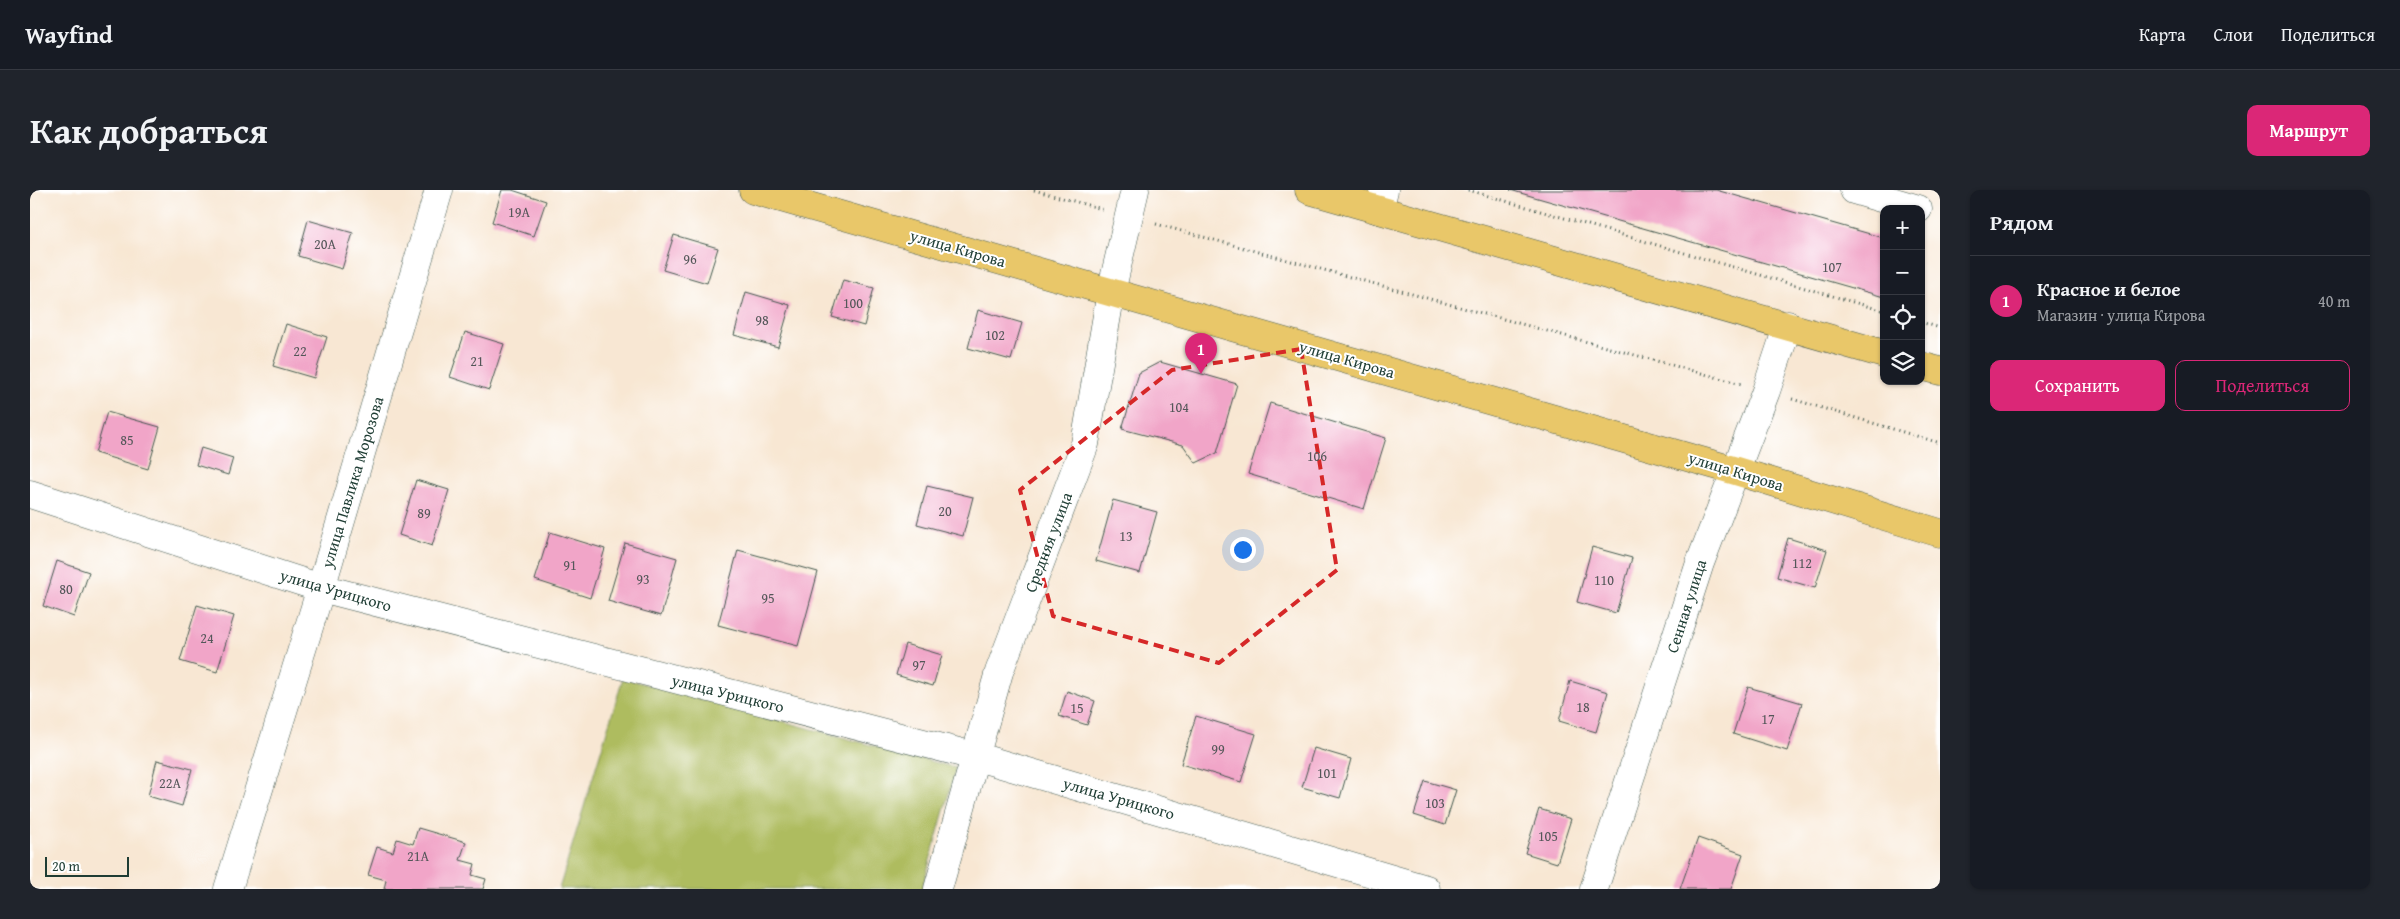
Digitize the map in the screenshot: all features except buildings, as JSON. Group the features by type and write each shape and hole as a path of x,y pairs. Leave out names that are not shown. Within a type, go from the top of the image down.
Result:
{"main road":[{"name":"улица Кирова","path":"753,190 1736,470 1940,533"},
{"path":"1309,190 1381,200 1880,353"},
{"path":"1925,367 1940,371"}],"street":[{"name":"улица Павлика Морозова","path":"228,889 321,588 439,190"},
{"name":"Средняя улица","path":"938,889 999,672 1085,444 1111,292 1128,216 1136,190"},
{"path":"1854,190 1906,205"},
{"path":"1925,210 1940,215"},
{"name":"Сенная улица","path":"1594,889 1700,563 1766,391 1788,325"},
{"name":"улица Урицкого","path":"30,494 321,588 974,756 1426,889"}],"path":[{"path":"1034,190 1766,391 1940,444"},
{"path":"1468,190 1880,310"},
{"path":"1925,323 1940,328"}],"highlighted area":[{"path":"1301,349 1337,570 1219,663 1053,616 1020,490 1172,370"}],"green space":[{"path":"623,678 956,768 922,889 559,889"}],"place":[{"name":"Красное и белое","path":"1201,374"}]}
